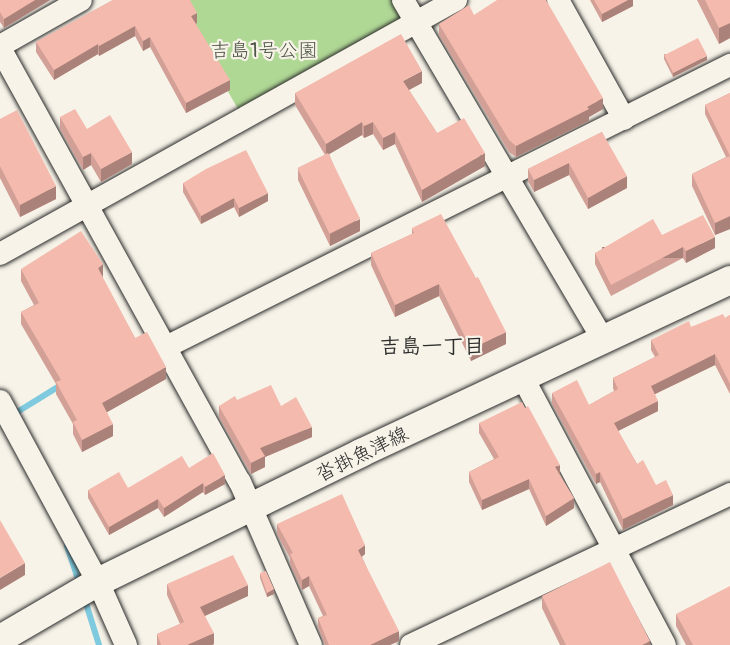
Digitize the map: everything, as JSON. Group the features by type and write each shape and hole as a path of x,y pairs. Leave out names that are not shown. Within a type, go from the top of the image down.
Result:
{"main road":[{"name":"沓掛魚津線","path":"0,639 98,582 361,453 730,280"}],"street":[{"path":"81,0 0,47 252,508 311,645"},
{"path":"403,0 603,340"},
{"path":"0,254 456,0"},
{"path":"558,0 624,119"},
{"path":"166,347 730,65"},
{"path":"524,378 665,645"},
{"path":"0,401 98,582 126,645"},
{"path":"411,645 616,550 730,494"}],"green space":[{"name":"吉島1号公園","path":"176,0 403,0 416,22 243,118"}],"building":[{"path":"0,0 35,0 4,19 0,12"},
{"path":"113,0 190,0 197,13 191,16 230,80 186,103 150,37 143,41 135,26 99,46 98,44 54,70 36,42"},
{"path":"497,0 546,0 603,98 587,107 589,109 516,146 509,140 439,24 469,5 474,15"},
{"path":"594,0 628,0 602,14"},
{"path":"705,0 730,0 730,23 719,28"},
{"path":"401,34 422,71 403,81 437,133 464,118 485,153 422,190 395,132 383,138 373,122 364,126 362,122 326,144 295,93"},
{"path":"698,38 707,56 673,73 664,55"},
{"path":"730,93 730,156 705,105"},
{"path":"75,109 87,129 110,115 132,152 101,169 91,153 83,157 60,117"},
{"path":"17,110 56,186 20,205 0,166 0,119"},
{"path":"602,132 627,176 588,198 569,163 534,180 528,169"},
{"path":"246,150 268,193 239,208 234,198 201,216 183,183"},
{"path":"328,153 360,219 329,234 297,168"},
{"path":"729,156 730,216 715,223 692,174"},
{"path":"441,214 476,278 478,277 506,332 471,349 439,284 395,305 371,253 414,233 412,228"},
{"path":"703,215 715,237 686,251 683,247 611,285 595,253 653,219 662,235"},
{"path":"81,231 103,264 98,268 135,338 147,332 166,367 102,403 113,424 82,440 73,422 77,420 56,382 61,380 21,312 39,303 21,269"},
{"path":"723,314 725,318 730,315 730,384 715,354 651,386 658,401 614,423 637,464 643,460 656,485 666,480 673,495 623,519 600,472 596,474 552,393 577,380 589,405 618,389 613,378 659,355 651,340 689,321 691,327"},
{"path":"271,385 281,406 296,397 312,427 260,448 265,456 251,463 219,406 235,396 237,400"},
{"path":"522,402 525,408 528,406 560,465 555,467 574,498 546,516 529,479 482,500 469,472 499,457 479,423"},
{"path":"213,453 225,475 205,487 203,483 164,508 158,499 109,527 88,490 119,472 128,488 182,456 189,468"},
{"path":"342,494 365,545 358,550 399,631 370,645 329,645 318,618 327,615 309,576 302,580 290,554 293,553 277,524"},
{"path":"0,520 25,563 0,578"},
{"path":"233,555 248,585 200,607 214,633 187,645 161,645 157,634 184,622 167,584"},
{"path":"610,562 650,641 642,645 566,645 542,596"},
{"path":"266,571 274,589 267,593 260,573"},
{"path":"730,586 730,645 693,645 676,614"}],"waterway":[{"path":"14,414 61,385"},
{"path":"67,546 80,585"},
{"path":"84,597 99,645"}],"district":[{"name":"吉島一丁目","path":"432,347"}]}
